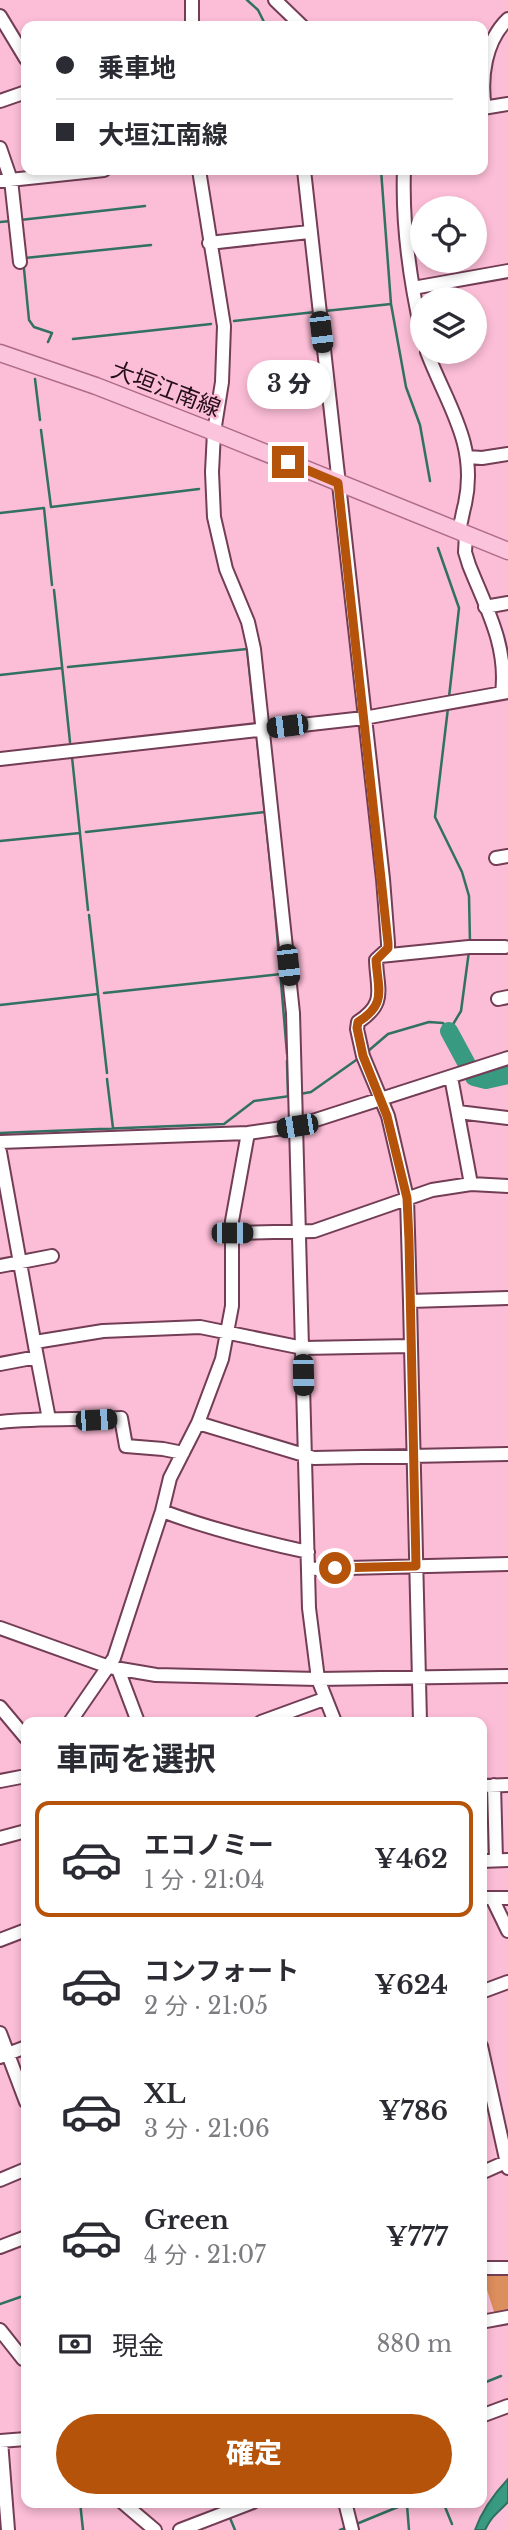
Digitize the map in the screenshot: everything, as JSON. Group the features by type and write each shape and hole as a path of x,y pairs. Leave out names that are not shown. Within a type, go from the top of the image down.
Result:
{"main road":[{"name":"大垣江南線","path":"0,353 96,386 508,551"}],"street":[{"path":"275,0 297,21"},
{"path":"189,1 191,21"},
{"path":"0,16 21,51"},
{"path":"488,48 508,19"},
{"path":"0,101 21,94"},
{"path":"488,107 508,104"},
{"path":"0,148 20,262"},
{"path":"5,181 59,175"},
{"path":"200,175 224,326 222,382 214,432 212,472 216,530 226,569 248,622 254,649 293,1013 307,1552 312,1643 318,1679 333,1717"},
{"path":"304,175 388,943 388,948 376,960 378,1003 375,1010 358,1022 357,1028 363,1056 382,1099 407,1198 420,1717"},
{"path":"404,175 403,195 413,287"},
{"path":"209,243 309,232"},
{"path":"419,287 508,271"},
{"path":"0,759 364,718 505,693 501,646 465,552 462,532 467,492 467,457 452,407 432,364"},
{"path":"467,457 508,454"},
{"path":"485,607 508,603"},
{"path":"380,956 469,947 505,947"},
{"path":"0,1142 248,1133 297,1126 508,1058"},
{"path":"452,1077 471,1184"},
{"path":"458,1112 508,1118"},
{"path":"136,1717 113,1668 114,1658 162,1511 170,1478 198,1423 222,1359 232,1306 232,1233 248,1133"},
{"path":"0,1152 49,1419"},
{"path":"232,1233 314,1231 432,1189 471,1184 508,1186"},
{"path":"0,1266 52,1256"},
{"path":"410,1301 508,1298"},
{"path":"35,1342 125,1329 200,1327 303,1348 411,1346"},
{"path":"0,1364 37,1357"},
{"path":"0,1422 121,1418 126,1446 183,1453"},
{"path":"198,1423 314,1458 508,1454"},
{"path":"162,1511 228,1534 307,1552"},
{"path":"308,1569 508,1564"},
{"path":"0,1628 113,1668 186,1678 508,1676"},
{"path":"74,1717 113,1668"},
{"path":"275,1717 324,1699"},
{"path":"0,1707 21,1732"},
{"path":"0,1781 21,1777"},
{"path":"502,1860 488,1786 508,1785"},
{"path":"0,1838 21,1833"},
{"path":"487,1898 508,1898"},
{"path":"487,1900 508,1931"},
{"path":"0,1940 21,1932"},
{"path":"487,1990 508,1982"},
{"path":"0,2033 4,2055 21,2091"},
{"path":"4,2055 21,2049"},
{"path":"487,2073 508,2163 487,2171"},
{"path":"0,2180 21,2171"},
{"path":"0,2247 21,2238"},
{"path":"487,2268 508,2267"},
{"path":"487,2321 508,2317"},
{"path":"0,2330 21,2355"},
{"path":"487,2414 508,2406"},
{"path":"8,2530 1,2441 21,2439"},
{"path":"129,2508 155,2530"},
{"path":"180,2530 237,2508"},
{"path":"346,2508 352,2530"}],"shaded area":[{"path":"508,2270 508,2312 495,2315 487,2290 487,2271"},
{"path":"508,2479 508,2502 485,2530 475,2530 481,2516"}],"waterway":[{"path":"247,0 258,10 264,21"},
{"path":"381,175 391,304 406,387 420,425 430,481"},
{"path":"20,220 145,206"},
{"path":"0,222 11,221"},
{"path":"25,258 151,245"},
{"path":"24,269 29,320 34,327 52,333 48,342"},
{"path":"325,311 391,304"},
{"path":"234,321 315,312"},
{"path":"73,339 211,324"},
{"path":"35,379 40,420"},
{"path":"41,430 51,507 199,489"},
{"path":"0,513 44,508 52,585"},
{"path":"438,548 459,608 449,697"},
{"path":"54,590 70,742"},
{"path":"68,667 247,649 255,722"},
{"path":"0,675 62,668"},
{"path":"448,708 435,817 462,872 469,896 470,943"},
{"path":"257,739 273,890"},
{"path":"72,757 88,910"},
{"path":"86,832 265,812"},
{"path":"0,841 80,833"},
{"path":"274,897 287,1054"},
{"path":"89,915 107,1073"},
{"path":"367,1052 388,1034 429,1022 443,1023 449,1031 461,1011 469,951"},
{"path":"104,993 281,974"},
{"path":"0,1005 98,994"},
{"path":"449,1031 469,1068"},
{"path":"300,1094 311,1092 359,1058"},
{"path":"287,1061 288,1096"},
{"path":"474,1077 486,1080 508,1075"},
{"path":"107,1079 113,1128"},
{"path":"0,1133 224,1124 254,1101 290,1096"},
{"path":"0,2186 21,2178"},
{"path":"0,2304 21,2297"},
{"path":"487,2382 501,2376"},
{"path":"81,2508 83,2530"},
{"path":"354,2525 395,2508"},
{"path":"407,2508 409,2530"},
{"path":"445,2508 452,2524"},
{"path":"230,2518 235,2530"},
{"path":"340,2530 348,2527"}],"route":[{"path":"288,462 338,483 388,943 388,948 376,960 378,1003 375,1010 358,1022 357,1028 363,1056 387,1116 407,1198 409,1240 416,1566 335,1568"}]}
